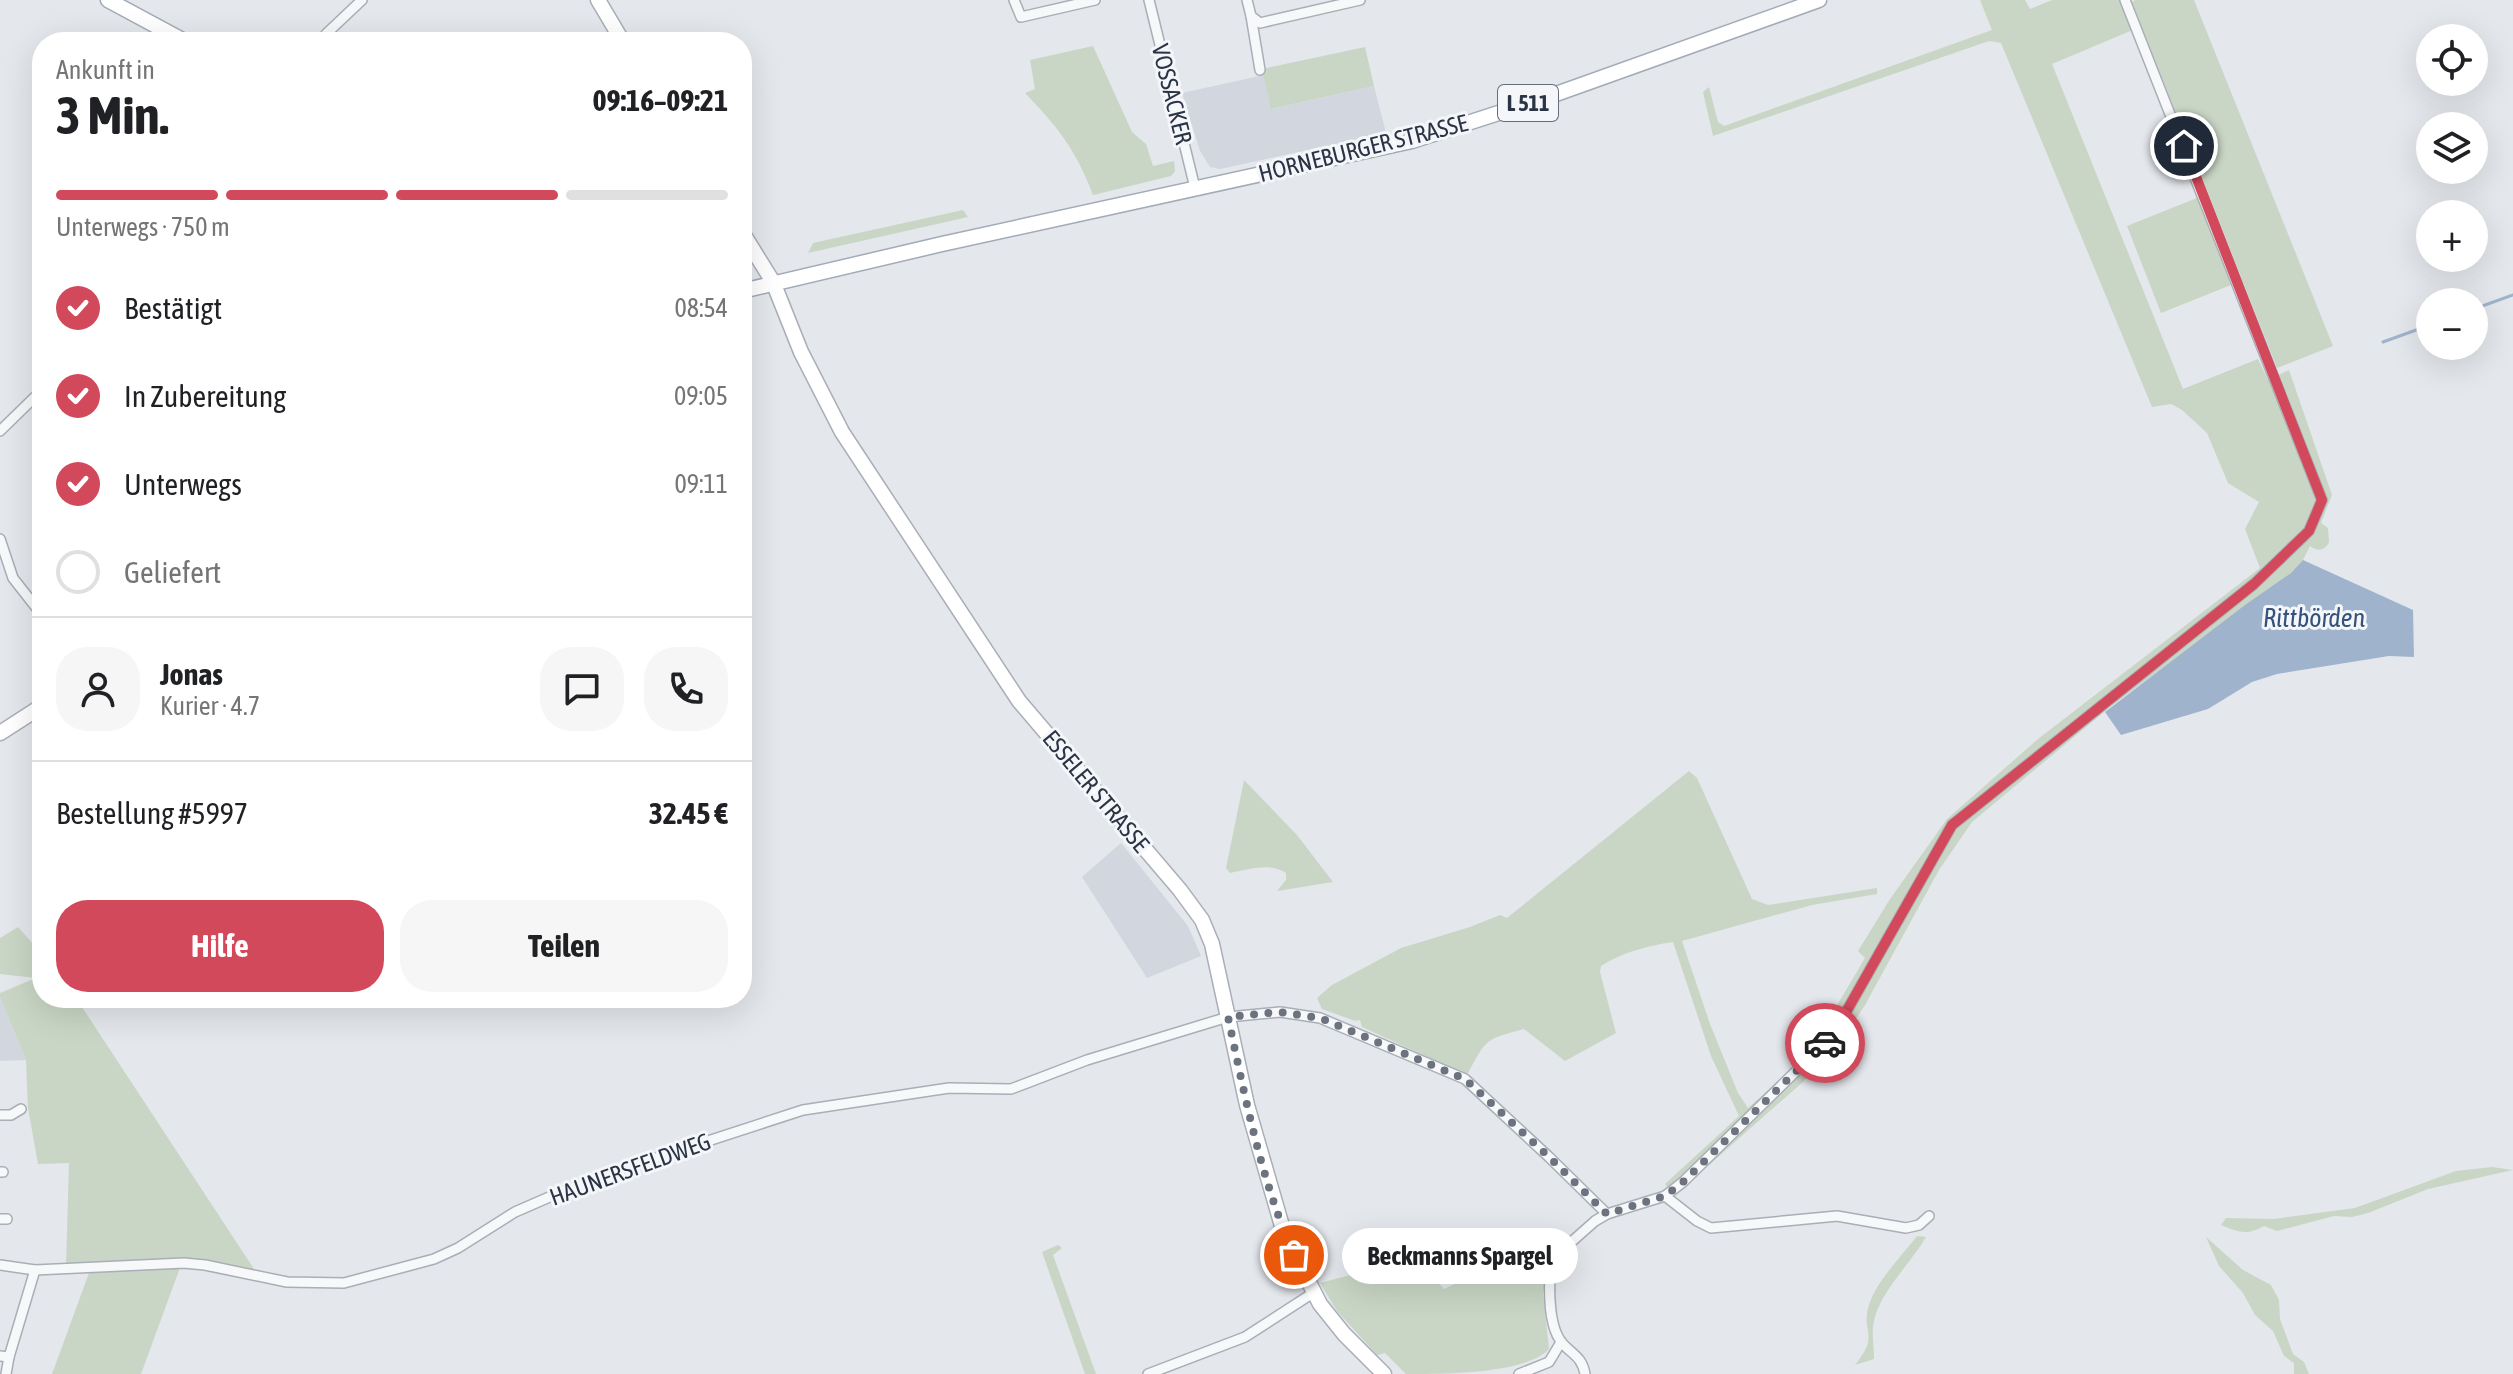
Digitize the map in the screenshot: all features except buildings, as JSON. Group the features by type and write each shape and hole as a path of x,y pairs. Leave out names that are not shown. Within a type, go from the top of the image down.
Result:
{"main road":[{"path":"108,0 167,32"},
{"path":"598,0 617,32"},
{"name":"HORNEBURGER STRASSE","path":"773,282 1447,131 1819,0"},
{"name":"ESSELER STRASSE","path":"752,248 773,282 801,352 842,432 1019,701 1202,920 1212,944 1247,1105 1279,1219 1313,1293 1344,1334 1384,1374"},
{"name":"L 511","path":"752,288 773,282"},
{"path":"0,733 32,712"}],"street":[{"path":"328,32 362,0"},
{"path":"1014,0 1021,17 1095,0"},
{"name":"VOSSACKER","path":"1149,0 1195,188"},
{"path":"1247,0 1260,70"},
{"path":"1251,16 1260,23 1266,23 1360,0"},
{"path":"1585,1374 1584,1365 1577,1354 1561,1342 1548,1294 1551,1260 1595,1221 1607,1214 1665,1196 1683,1182 1833,1035 1952,825 2254,584 2309,531 2322,500 2125,0"},
{"path":"0,431 32,400"},
{"path":"0,539 16,581 32,602"},
{"name":"HAUNERSFELDWEG","path":"0,1265 35,1270 184,1263 287,1282 344,1283 434,1259 458,1248 515,1212 554,1195 628,1167 803,1110 949,1088 1011,1089 1087,1060 1228,1017 1280,1012 1320,1018 1465,1079 1607,1214"},
{"path":"0,1115 17,1113 21,1109"},
{"path":"1665,1196 1711,1228 1837,1216 1906,1228 1919,1225 1929,1216"},
{"path":"6,1374 4,1357 35,1270"},
{"path":"1148,1374 1245,1337 1313,1293"},
{"path":"1519,1374 1549,1362 1561,1342"}],"shaded area":[{"path":"1264,75 1272,109 1374,86 1386,133 1220,169 1210,167 1200,151 1182,93"},
{"path":"1121,843 1188,926 1201,956 1147,978 1082,877"},
{"path":"0,997 10,1021 26,1060 0,1061"}],"green space":[{"path":"1980,0 2025,0 2030,9 2052,0 2123,0 2135,29 2052,64 2183,389 2258,359 2268,380 2289,370 2332,495 2321,523 2328,528 2329,542 2321,550 2310,546 2291,573 2110,707 1972,822 1939,870 1865,1005 1839,1045 1814,1072 1674,1196 1665,1184 1739,1116 1711,1056 1673,942 1636,950 1601,966 1616,1033 1565,1061 1524,1029 1488,1043 1467,1075 1362,1027 1360,1020 1322,1009 1317,998 1332,985 1401,948 1500,915 1507,918 1689,771 1697,778 1752,899 1768,905 1877,888 1877,894 1812,905 1682,941 1710,1024 1738,1093 1748,1108 1793,1068 1832,1014 1865,958 1858,951 1890,899 1947,819 2038,739 2260,568 2245,529 2259,502 2228,483 2207,433 2182,410 2171,404 2152,407 2001,43 1989,41 1713,136 1703,92 1709,87 1718,122 1724,126 1992,30"},
{"path":"2194,0 2333,346 2277,368 2132,2"},
{"path":"1093,46 1132,132 1146,144 1153,166 1174,161 1175,171 1171,176 1093,195 1065,140 1025,93 1035,89 1030,60"},
{"path":"1365,47 1374,86 1271,109 1262,69"},
{"path":"2197,198 2231,285 2161,313 2127,226"},
{"path":"963,210 968,217 808,253 813,243"},
{"path":"1244,780 1297,835 1333,882 1277,891 1286,880 1286,873 1280,870 1259,868 1230,873 1226,868"},
{"path":"18,927 32,943 32,978 0,974 0,938"},
{"path":"32,980 32,1008 83,1008 260,1278 181,1265 141,1374 52,1374 89,1273 89,1265 66,1266 69,1163 38,1164 28,1108 26,1060 0,993"},
{"path":"2492,1167 2513,1170 2428,1189 2352,1217 2334,1216 2277,1231 2264,1226 2242,1232 2221,1225 2226,1218 2274,1219 2355,1208 2456,1171"},
{"path":"1917,1236 1926,1237 1887,1291 1876,1314 1874,1359 1855,1365 1867,1346 1867,1314 1873,1296"},
{"path":"2206,1237 2243,1270 2271,1285 2279,1300 2280,1319 2293,1354 2304,1362 2309,1374 2294,1374 2294,1363 2284,1356 2273,1331 2255,1315 2243,1293 2219,1266"},
{"path":"1058,1245 1062,1248 1053,1255 1096,1374 1085,1374 1042,1252"},
{"path":"1549,1256 1543,1294 1549,1349 1522,1363 1483,1371 1406,1374 1385,1353 1377,1355 1337,1311 1320,1283 1412,1259 1418,1260 1444,1289 1465,1279 1520,1267"}],"water":[{"name":"Rittbörden","path":"2303,560 2413,610 2414,657 2389,656 2277,674 2252,682 2208,709 2121,735 2105,712 2291,573"}],"waterway":[{"path":"2488,304 2513,295"},
{"path":"2383,342 2416,330"}],"way so far":[{"path":"1294,1255 1279,1219 1253,1128 1228,1017 1280,1012 1320,1018 1465,1079 1607,1214 1665,1196 1683,1182 1825,1043"}],"place":[{"name":"Beckmanns Spargel","path":"1294,1255"}],"route":[{"path":"1825,1043 1833,1035 1952,825 2294,549 2309,531 2322,500 2184,146"}]}
